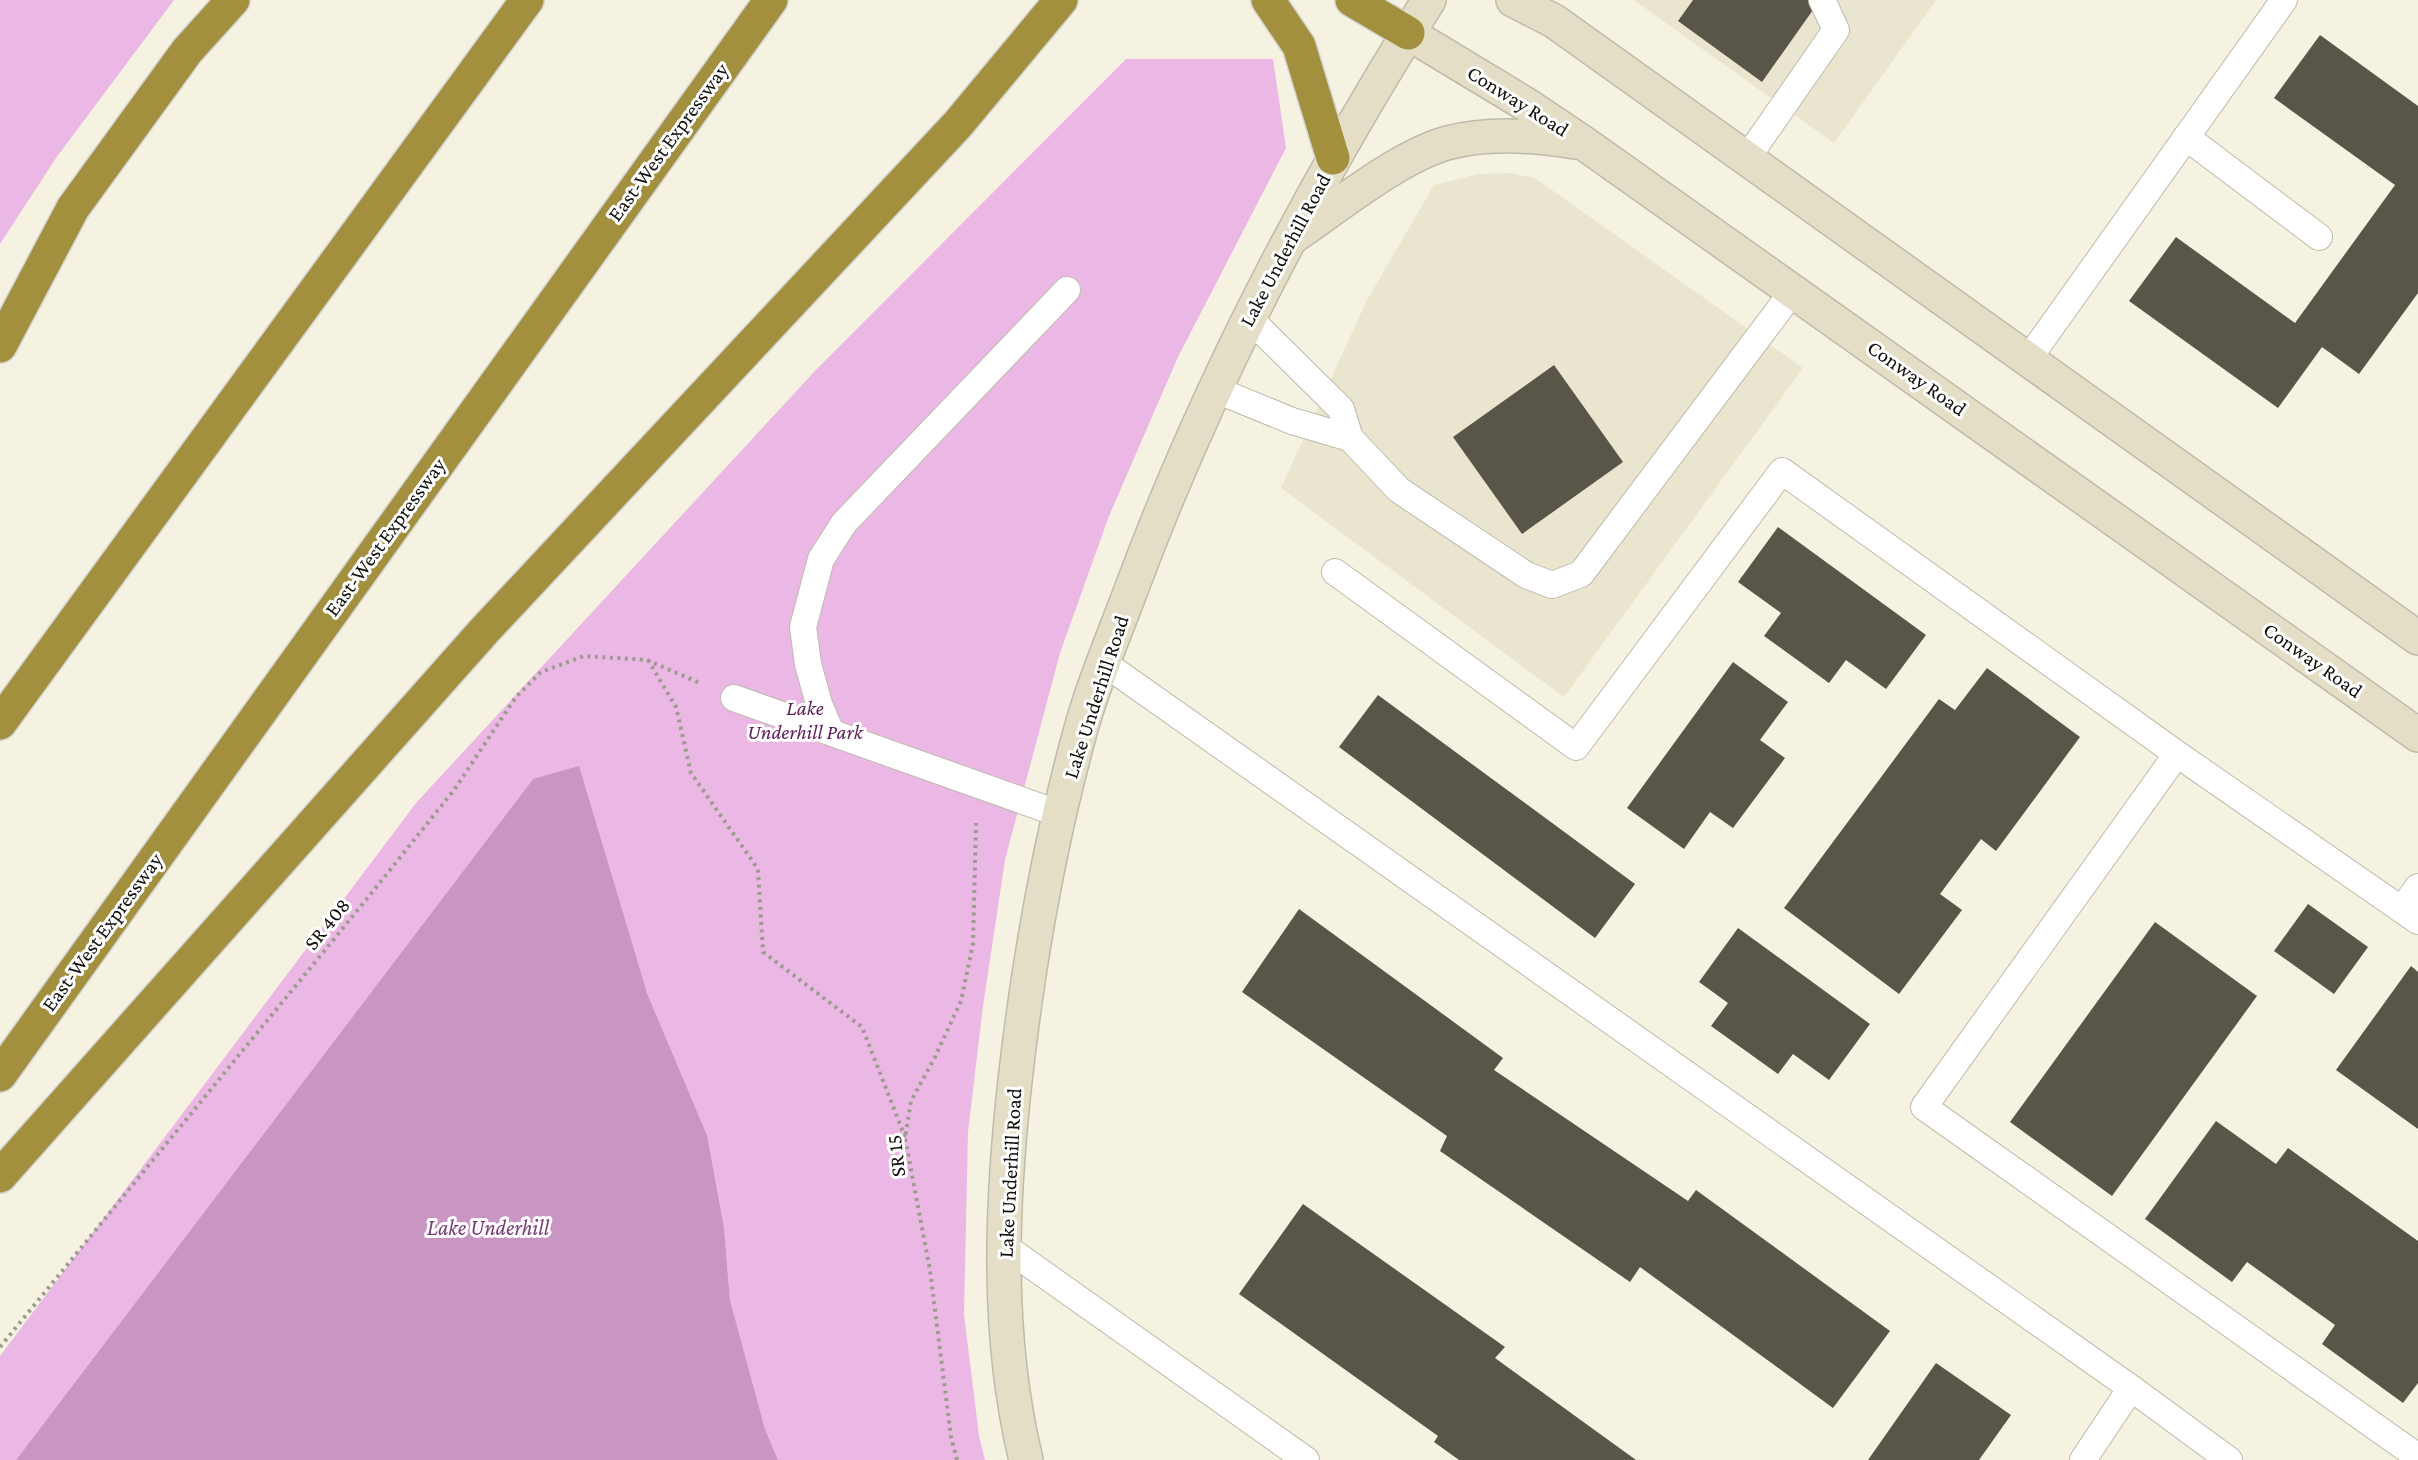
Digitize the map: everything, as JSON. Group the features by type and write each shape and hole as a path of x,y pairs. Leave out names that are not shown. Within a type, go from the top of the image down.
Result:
{"highway":[{"path":"0,346 73,208 187,51 233,0"},
{"path":"0,723 527,0"},
{"name":"East-West Expressway","path":"0,1075 771,0"},
{"path":"0,1176 509,604 958,124 1061,0"},
{"path":"1268,0 1299,46 1333,158"},
{"path":"1352,0 1408,33"}],"main road":[{"name":"Lake Underhill Road","path":"1026,1460 1016,1419 1004,1306 1004,1246 1010,1131 1021,1027 1036,926 1080,732 1149,542 1214,389 1333,158 1429,0"},
{"path":"1513,0 1554,21 2418,638"},
{"name":"Conway Road","path":"1408,33 1527,105 1586,144 2418,735"},
{"path":"1290,238 1398,165 1446,143 1490,137 1535,135 1586,144"}],"lane":[{"path":"1748,158 1836,30 1821,0"},
{"path":"2029,358 2284,0"},
{"path":"2186,137 2319,237"},
{"path":"831,732 819,704 808,664 803,627 821,559 843,523 1067,290"},
{"path":"1249,318 1341,409 1350,438 1399,490 1526,575 1552,585 1581,574 1793,291"},
{"path":"1214,389 1292,421 1350,438"},
{"path":"1335,572 1576,747 1782,471 2177,754 2410,915 2418,887"},
{"path":"1104,663 2131,1388 2229,1460"},
{"path":"734,698 1060,814"},
{"path":"2177,754 1924,1107 2418,1457"},
{"path":"1004,1246 1306,1460"},
{"path":"2083,1460 2131,1388"}],"path":[{"name":"SR 408","path":"0,1347 447,798 516,697 541,672 584,656 647,660 734,698"},
{"path":"647,660 676,707 691,773 758,868 763,952 862,1027 906,1138"},
{"name":"SR 15","path":"957,1460 951,1437 930,1270 906,1138 911,1101 961,1001 973,944 975,826 986,788"}],"shaded area":[{"path":"1634,0 1936,0 1834,143"},
{"path":"1511,173 1535,178 1803,368 1564,697 1281,488 1366,302 1434,185 1478,174"}],"green space":[{"path":"0,0 174,0 56,158 0,244"},
{"name":"Lake Underhill Park","path":"1126,59 1273,59 1286,148 1178,357 1109,516 1060,653 1005,860 983,1006 968,1132 964,1314 979,1436 985,1460 778,1460 765,1429 730,1300 724,1227 707,1135 647,993 533,779 16,1460 0,1460 0,1356 416,803 814,372"}],"water":[{"name":"Lake Underhill","path":"579,766 647,993 707,1135 724,1227 730,1300 765,1429 778,1460 16,1460 533,779"}],"building":[{"path":"1693,0 1820,0 1762,82 1678,21"},
{"path":"2320,35 2418,106 2418,293 2359,374 2322,347 2278,408 2129,301 2176,237 2295,323 2395,185 2274,98"},
{"path":"1554,365 1623,462 1522,534 1453,437"},
{"path":"1778,527 1926,635 1886,689 1846,660 1829,683 1764,636 1781,613 1738,582"},
{"path":"1733,662 1788,702 1760,740 1785,758 1733,828 1710,812 1684,849 1627,808"},
{"path":"1987,668 2080,737 1996,851 1981,839 1940,894 1962,910 1899,994 1784,908 1939,699 1955,710"},
{"path":"1378,695 1635,884 1595,938 1339,747"},
{"path":"2308,904 2368,947 2334,994 2274,951"},
{"path":"1299,909 1503,1058 1494,1070 1688,1201 1696,1190 1890,1331 1833,1408 1640,1267 1630,1282 1440,1151 1447,1136 1242,992"},
{"path":"2155,922 2257,996 2112,1196 2010,1122"},
{"path":"1738,928 1870,1024 1829,1080 1793,1054 1778,1074 1711,1026 1728,1003 1699,982"},
{"path":"2411,966 2418,972 2418,1129 2336,1070"},
{"path":"2216,1121 2276,1164 2288,1148 2418,1241 2418,1383 2403,1403 2322,1344 2335,1325 2247,1262 2232,1282 2145,1219"},
{"path":"1303,1204 1505,1347 1495,1358 1636,1460 1459,1460 1434,1442 1438,1436 1239,1294"},
{"path":"1936,1363 2011,1415 1979,1460 1868,1460"}]}
